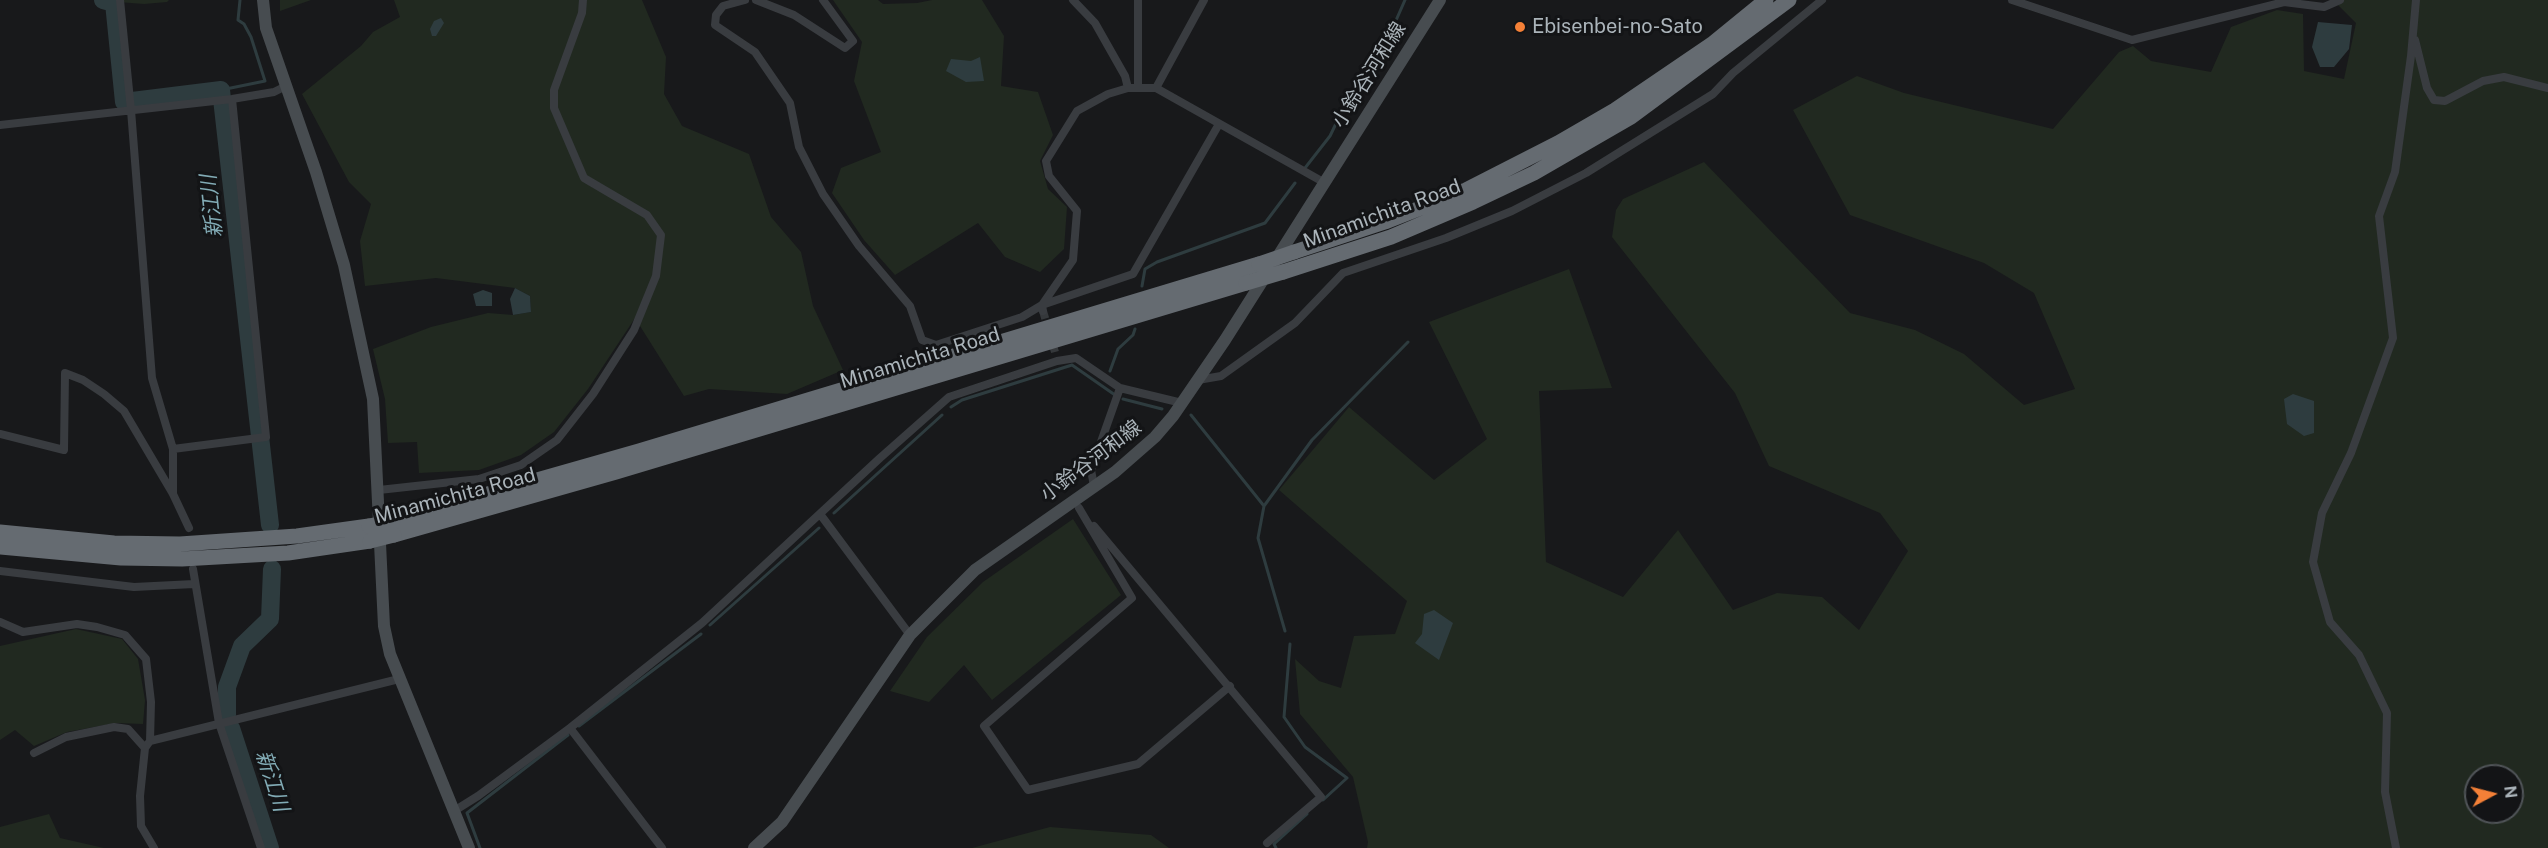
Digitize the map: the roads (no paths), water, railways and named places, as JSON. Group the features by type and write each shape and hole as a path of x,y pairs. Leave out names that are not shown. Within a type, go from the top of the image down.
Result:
{"highway":[{"path":"1712,44 1715,30 1750,0"},
{"name":"Minamichita Road","path":"393,528 639,451 1258,264 1385,222 1466,190 1558,143 1615,110 1712,44 1766,0"},
{"name":"Minamichita Road","path":"0,547 121,558 182,559 288,554 616,472 1283,272 1391,237 1534,173 1630,117 1680,83 1789,0"},
{"name":"Minamichita Road","path":"0,532 114,543 180,544 370,533"}],"main road":[{"path":"262,0 267,28 344,265 373,399 384,626 390,654 469,848"},
{"name":"小鈴谷河和線","path":"754,848 782,822 888,663 910,635 975,570 1076,504 1094,486 1115,472 1155,438 1198,380 1440,0"}],"street":[{"path":"120,0 130,96 152,378 173,449 173,494"},
{"path":"379,490 479,479 521,465 557,441 593,394 634,330 656,276 661,235 647,214 584,178 554,108 554,90 582,13 583,0"},
{"path":"745,0 723,6 716,15 715,26 755,52 790,103 799,147 823,194 859,246 910,306 922,340 936,345 1022,317 1133,274 1219,124"},
{"path":"756,0 794,15 845,48 853,41 823,0"},
{"path":"1073,0 1095,23 1125,76 1128,88"},
{"path":"1138,0 1138,87"},
{"path":"1156,87 1204,0"},
{"path":"1198,380 1221,376 1295,323 1343,273 1436,242 1512,211 1586,173 1713,94 1733,73 1822,0"},
{"path":"2012,0 2132,40 2284,2 2324,7 2340,0"},
{"path":"2396,848 2385,792 2387,713 2359,655 2330,622 2313,562 2322,513 2351,453 2393,338 2379,216 2395,172 2416,0"},
{"path":"2413,31 2427,88 2434,100 2445,101 2483,81 2504,77 2548,88"},
{"path":"0,125 232,99 274,93 286,86"},
{"path":"1043,308 1073,261 1077,212 1049,176 1046,161 1077,111 1108,94 1128,88 1156,87 1324,183"},
{"path":"173,449 266,437 232,99"},
{"path":"454,811 570,728 702,623 950,397 1056,357 1076,358 1120,388 1182,403"},
{"path":"0,434 64,450 65,373 83,380 124,411 173,494 189,528"},
{"path":"1094,486 1091,470 1120,388"},
{"path":"1076,504 1321,797 1267,843"},
{"path":"1076,504 1132,598 984,726 1028,790 1138,764 1230,686"},
{"path":"820,514 910,635"},
{"path":"193,569 219,723 261,848"},
{"path":"0,571 134,587 194,584"},
{"path":"0,622 22,632 77,624 125,635 147,659 151,702 140,796 141,826 154,848"},
{"path":"147,745 219,723 399,679"},
{"path":"34,753 66,737 114,727 128,729 147,745"},
{"path":"570,728 662,848"}],"waterway":[{"name":"新江川","path":"103,0 114,3 124,102 221,90 270,525"},
{"path":"221,90 265,81 251,37 244,24 238,20 240,0"},
{"path":"1305,168 1330,136 1343,109 1376,66 1405,0"},
{"path":"1142,286 1145,269 1157,262 1265,223 1295,183"},
{"path":"1110,371 1118,349 1133,335 1135,329"},
{"path":"1191,415 1264,506 1312,440 1408,342"},
{"path":"951,407 962,400 1072,365 1115,395"},
{"path":"1123,399 1162,409"},
{"path":"834,513 942,415"},
{"path":"1264,506 1258,538 1285,631"},
{"path":"710,625 819,528"},
{"name":"新江川","path":"227,715 227,687 242,646 270,619 272,569"},
{"path":"579,726 701,634"},
{"path":"1290,644 1284,717 1305,747 1347,778 1323,800"},
{"name":"新江川","path":"231,728 270,848"},
{"path":"480,848 467,813 568,735"},
{"path":"1276,848 1274,844 1307,814"}],"tunnel":[{"path":"1043,311 1055,352"}],"place":[{"name":"Ebisenbei-no-Sato","path":"1520,27"}]}
